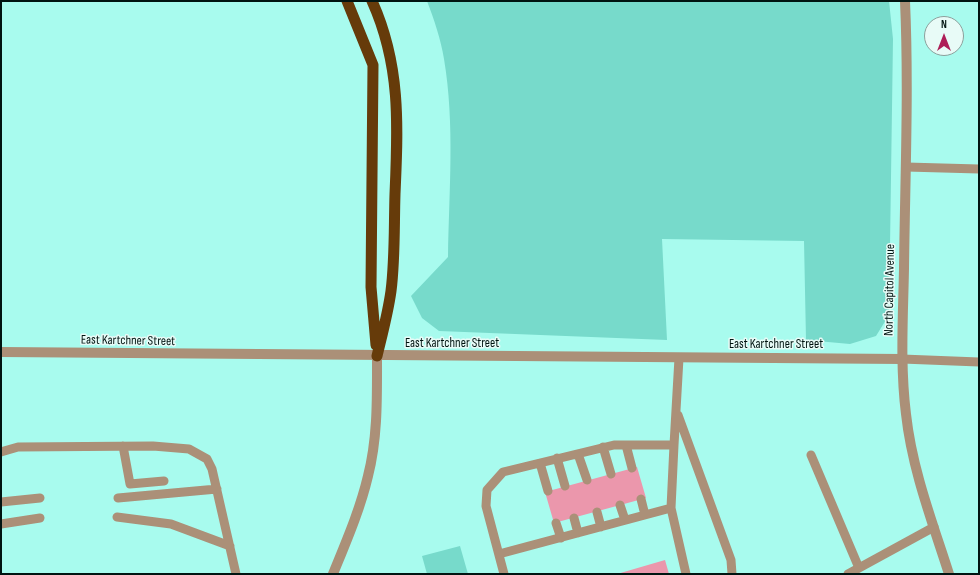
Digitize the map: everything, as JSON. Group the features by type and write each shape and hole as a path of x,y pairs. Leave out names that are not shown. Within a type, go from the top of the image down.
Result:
{"highway":[{"path":"347,1 373,65 371,287 377,356"},
{"path":"372,1 379,16 388,48 395,80 398,114 391,291 377,356"}],"street":[{"name":"North Capitol Avenue","path":"905,1 906,167 902,359 906,414 912,454 949,574"},
{"name":"East Kartchner Street","path":"1,352 902,359"},
{"path":"333,574 356,515 369,475 375,437 377,356"}],"lane":[{"path":"906,167 979,169"},
{"path":"679,358 671,508 686,574"},
{"path":"902,359 979,362"},
{"path":"676,411 731,560 732,574"},
{"path":"504,574 486,506 487,490 503,472 614,445 674,445"},
{"path":"626,445 632,468"},
{"path":"123,446 130,484 164,481"},
{"path":"1,452 18,447 153,446 188,449 206,459 212,469 236,574"},
{"path":"603,447 611,474"},
{"path":"578,454 587,480"},
{"path":"810,455 859,568"},
{"path":"557,458 565,486"},
{"path":"540,463 548,491"},
{"path":"118,498 217,489"},
{"path":"1,502 40,498"},
{"path":"641,499 645,515"},
{"path":"620,505 625,520"},
{"path":"499,554 671,508"},
{"path":"597,512 601,527"},
{"path":"117,517 171,524 230,546"},
{"path":"1,524 40,518"},
{"path":"574,518 578,533"},
{"path":"556,523 561,538"},
{"path":"848,574 934,528"}],"green space":[{"path":"427,1 889,1 893,39 889,315 876,336 850,344 806,340 804,241 662,239 667,340 439,331 422,318 411,296 448,257 450,158 449,108 443,52"},
{"path":"460,546 468,574 427,574 422,556"}],"building":[{"path":"637,467 646,498 554,523 545,492"},
{"path":"665,560 669,574 617,574"}]}
